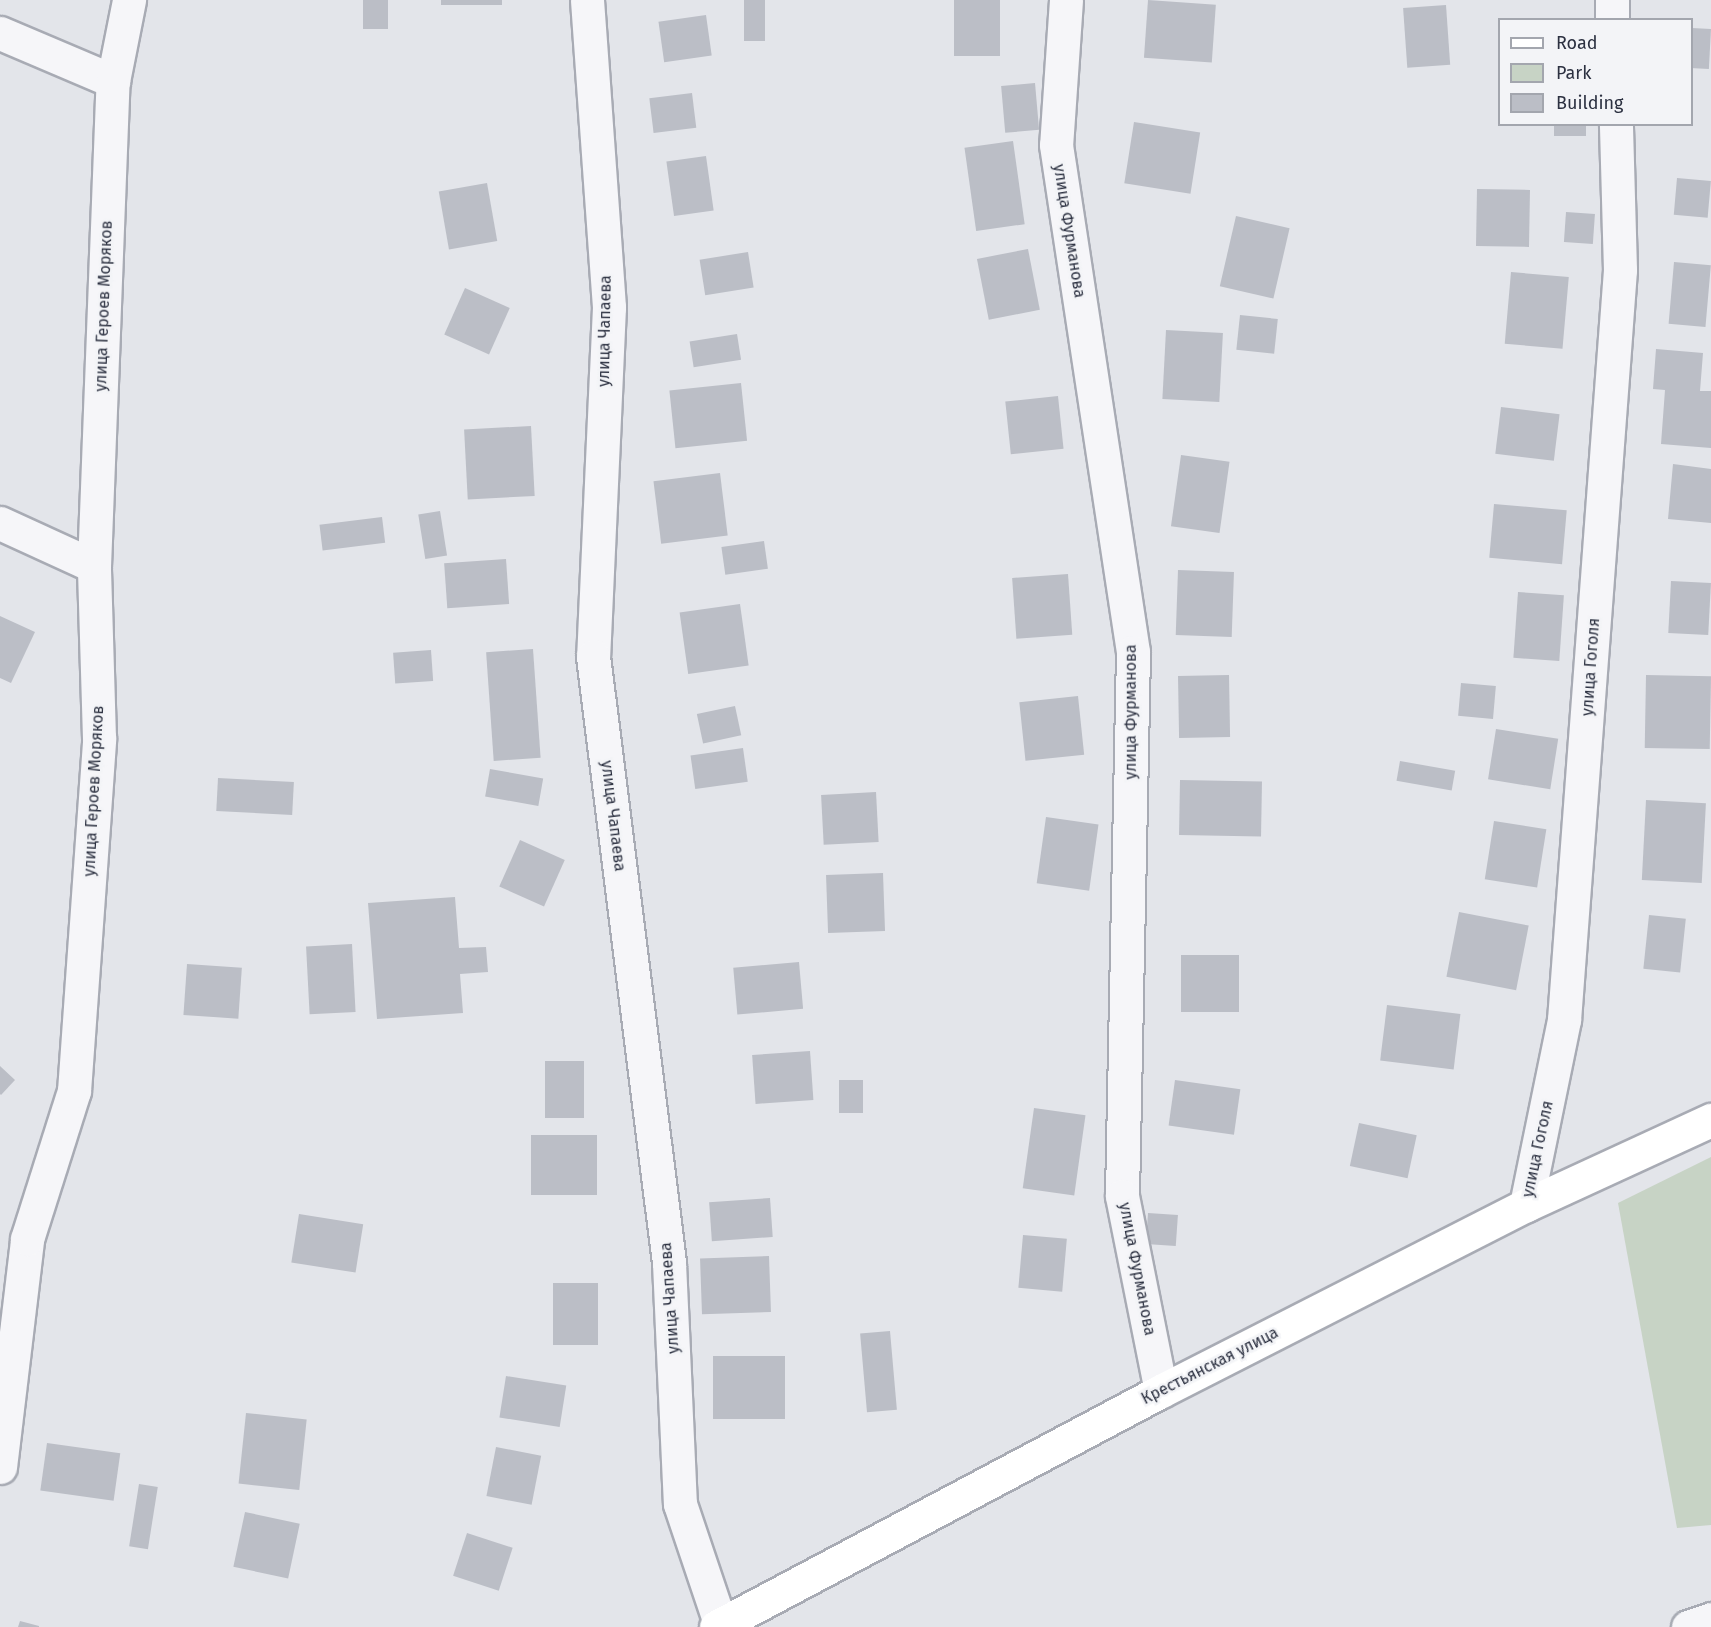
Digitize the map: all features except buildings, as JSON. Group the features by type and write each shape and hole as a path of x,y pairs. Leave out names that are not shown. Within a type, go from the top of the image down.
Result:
{"main road":[{"name":"Крестьянская улица","path":"718,1625 1161,1391 1526,1205 1711,1120"}],"street":[{"name":"улица Героев Моряков","path":"0,1467 14,1243 74,1091 99,738 94,566 113,81 129,0"},
{"name":"улица Чапаева","path":"586,0 609,307 593,656 669,1263 680,1504 718,1625"},
{"name":"улица Фурманова","path":"1066,0 1056,145 1133,652 1122,1196 1161,1391"},
{"path":"1612,0 1612,18"},
{"path":"0,33 113,81"},
{"name":"улица Гоголя","path":"1526,1205 1564,1020 1620,270 1616,126"},
{"path":"0,523 94,566"},
{"path":"1688,1627 1711,1618"}],"green space":[{"path":"1711,1157 1711,1525 1677,1528 1618,1203"}]}
